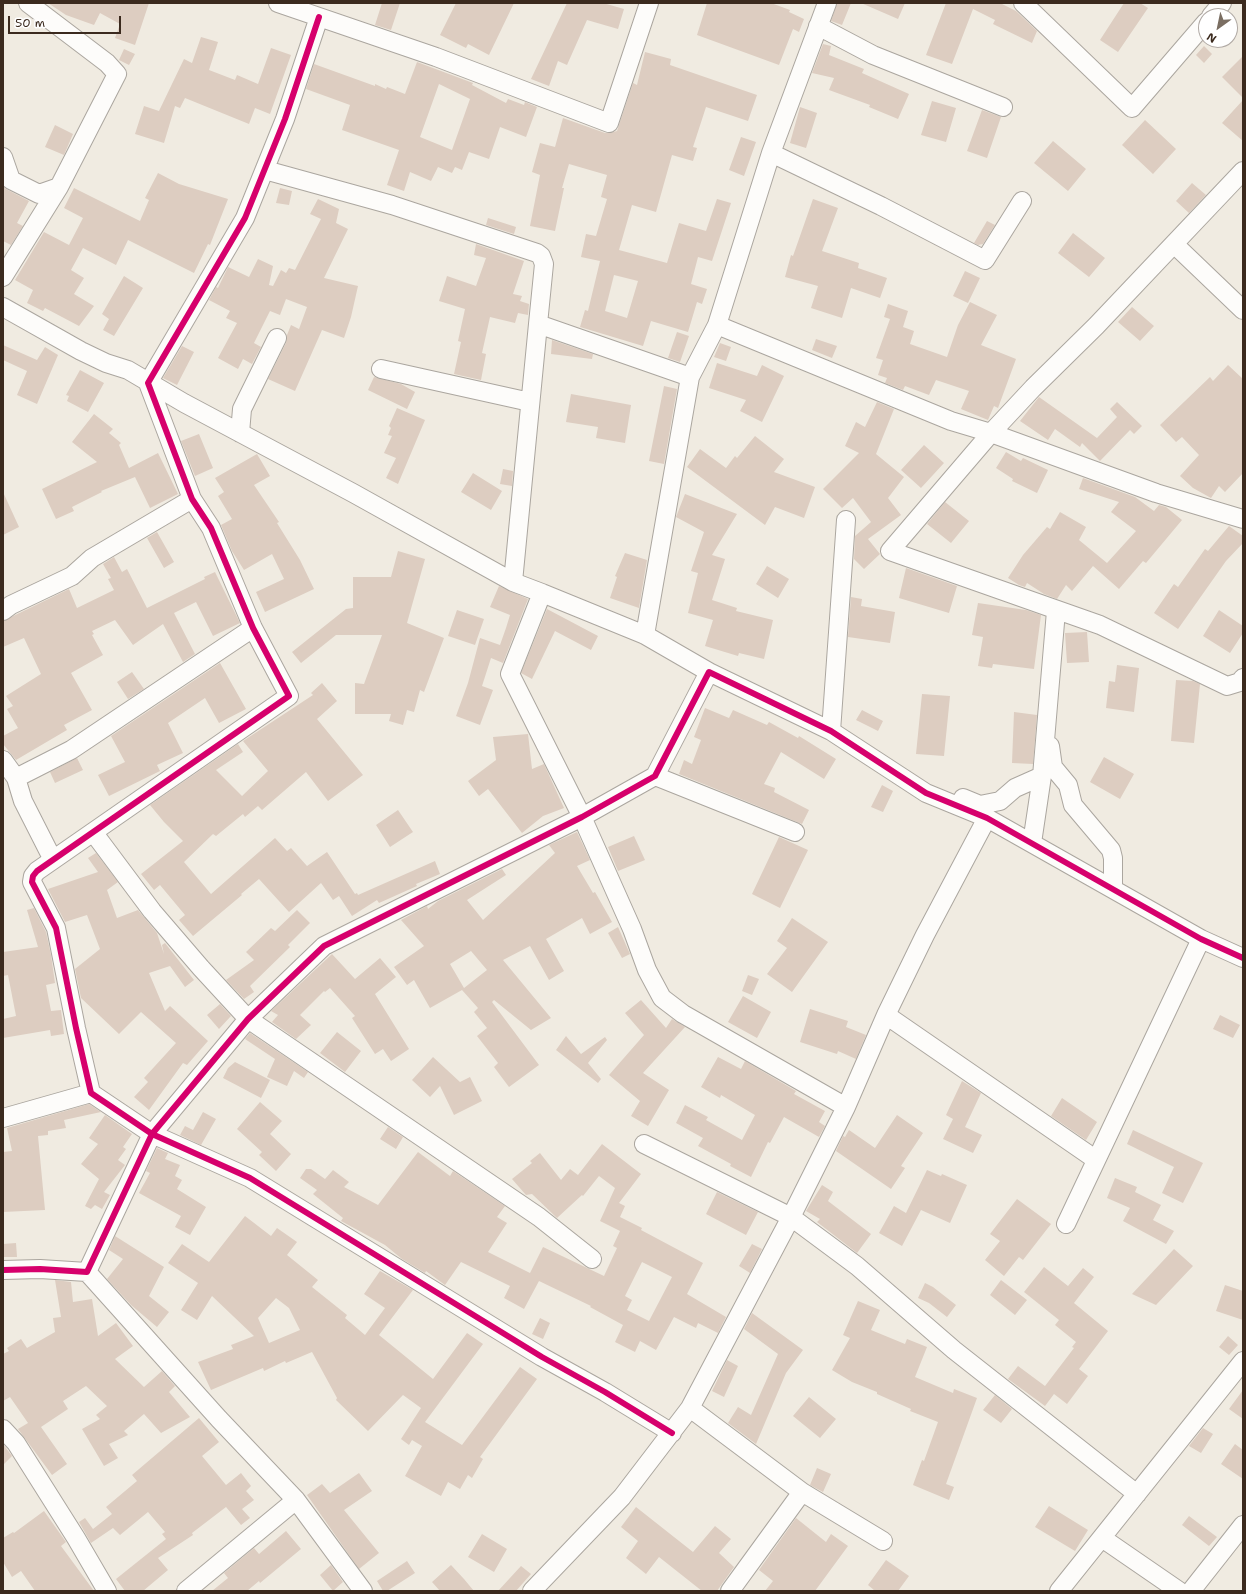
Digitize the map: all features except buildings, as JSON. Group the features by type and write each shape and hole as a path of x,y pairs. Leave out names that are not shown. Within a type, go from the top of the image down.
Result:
{"street":[{"path":"3,277 59,187 117,74 107,63 28,3"},
{"path":"278,3 436,57 609,123 650,3"},
{"path":"645,635 690,377 717,325 771,153 827,3"},
{"path":"1023,3 1132,108 1198,31"},
{"path":"148,383 245,218 285,120 319,17"},
{"path":"818,26 873,55 1003,107"},
{"path":"771,153 881,206 985,260 1022,201"},
{"path":"3,157 11,180 39,194 59,187"},
{"path":"265,170 392,205 537,253 541,256 544,264 513,582"},
{"path":"1243,171 991,433 890,551 1056,611 1100,625 1227,686 1240,682 1243,678"},
{"path":"1174,244 1243,310"},
{"path":"3,307 81,351 106,363 128,370 148,383 353,493 513,582 542,592 645,635 709,672 831,731 926,793 987,818 1201,939 1243,958"},
{"path":"538,324 690,377"},
{"path":"717,325 951,421 991,433 1156,493 1243,519"},
{"path":"240,433 242,409 277,338"},
{"path":"381,369 530,402"},
{"path":"148,383 192,499 211,528 253,628 289,696 37,871 33,876 32,882 56,928 76,1028 91,1092 152,1134 250,1178 385,1260 471,1315 672,1433"},
{"path":"3,611 10,605 72,576 92,558 192,499"},
{"path":"831,731 846,520"},
{"path":"542,592 510,674 582,817 632,929 647,970 662,998 683,1014 846,1107"},
{"path":"1032,843 1042,776 1056,611"},
{"path":"16,778 71,750 253,628"},
{"path":"87,1272 152,1134 248,1019 324,946 582,817 654,776 709,672"},
{"path":"1047,720 1053,767 1068,784 1074,805 1112,850 1113,889"},
{"path":"3,760 16,778 23,801 53,860"},
{"path":"654,776 795,832"},
{"path":"926,793 936,789 980,805 1000,801 1015,788 1042,776"},
{"path":"532,1591 622,1497 690,1408 791,1217 846,1107 886,1015 925,935 987,818"},
{"path":"93,832 152,910 201,968 248,1019 539,1217 592,1259"},
{"path":"1066,1224 1095,1159 1201,939"},
{"path":"886,1015 1095,1159"},
{"path":"3,1118 91,1092"},
{"path":"644,1144 791,1217 857,1266 954,1350 1137,1494"},
{"path":"3,1270 40,1269 87,1272 219,1419 296,1500 363,1591"},
{"path":"1059,1591 1243,1361"},
{"path":"690,1408 802,1492 883,1541"},
{"path":"3,1429 16,1443 76,1538 107,1591"},
{"path":"730,1591 802,1492"},
{"path":"186,1591 296,1500"},
{"path":"1190,1591 1243,1525"},
{"path":"1102,1538 1178,1591"}],"cycle path":[{"path":"319,17 285,119 245,218 148,383 192,499 211,528 253,628 289,696 37,871 33,876 32,882 56,928 91,1093 152,1134 250,1178 542,1357 605,1392 672,1433"},
{"path":"3,1270 40,1269 87,1272 152,1134 248,1019 324,946 582,817 655,776 709,672 831,731 926,793 987,818 1201,939 1243,958"}]}
